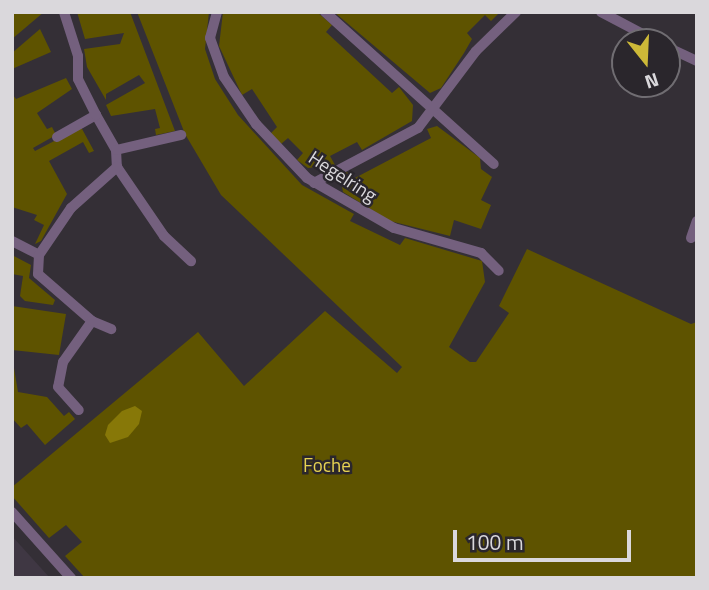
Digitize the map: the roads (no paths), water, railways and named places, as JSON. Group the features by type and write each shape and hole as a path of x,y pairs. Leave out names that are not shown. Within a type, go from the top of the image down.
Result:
{"street":[{"path":"64,12 78,56 78,79 116,150 117,167 164,236 191,261"},
{"name":"Hegelring","path":"217,12 210,38 224,77 256,124 314,183 394,228 481,253 499,271"},
{"path":"325,12 494,164"},
{"path":"314,183 418,128 475,51 516,12"},
{"path":"601,12 631,28"},
{"path":"681,54 697,61"},
{"path":"57,137 96,115"},
{"path":"116,150 181,135"},
{"path":"111,329 92,321 38,274 39,255 71,208 117,167"},
{"path":"691,238 697,221"},
{"path":"12,241 39,255"},
{"path":"79,410 58,387 63,362 92,321"},
{"path":"12,512 71,578"}],"park label":[{"name":"Foche","path":"327,465"}]}
